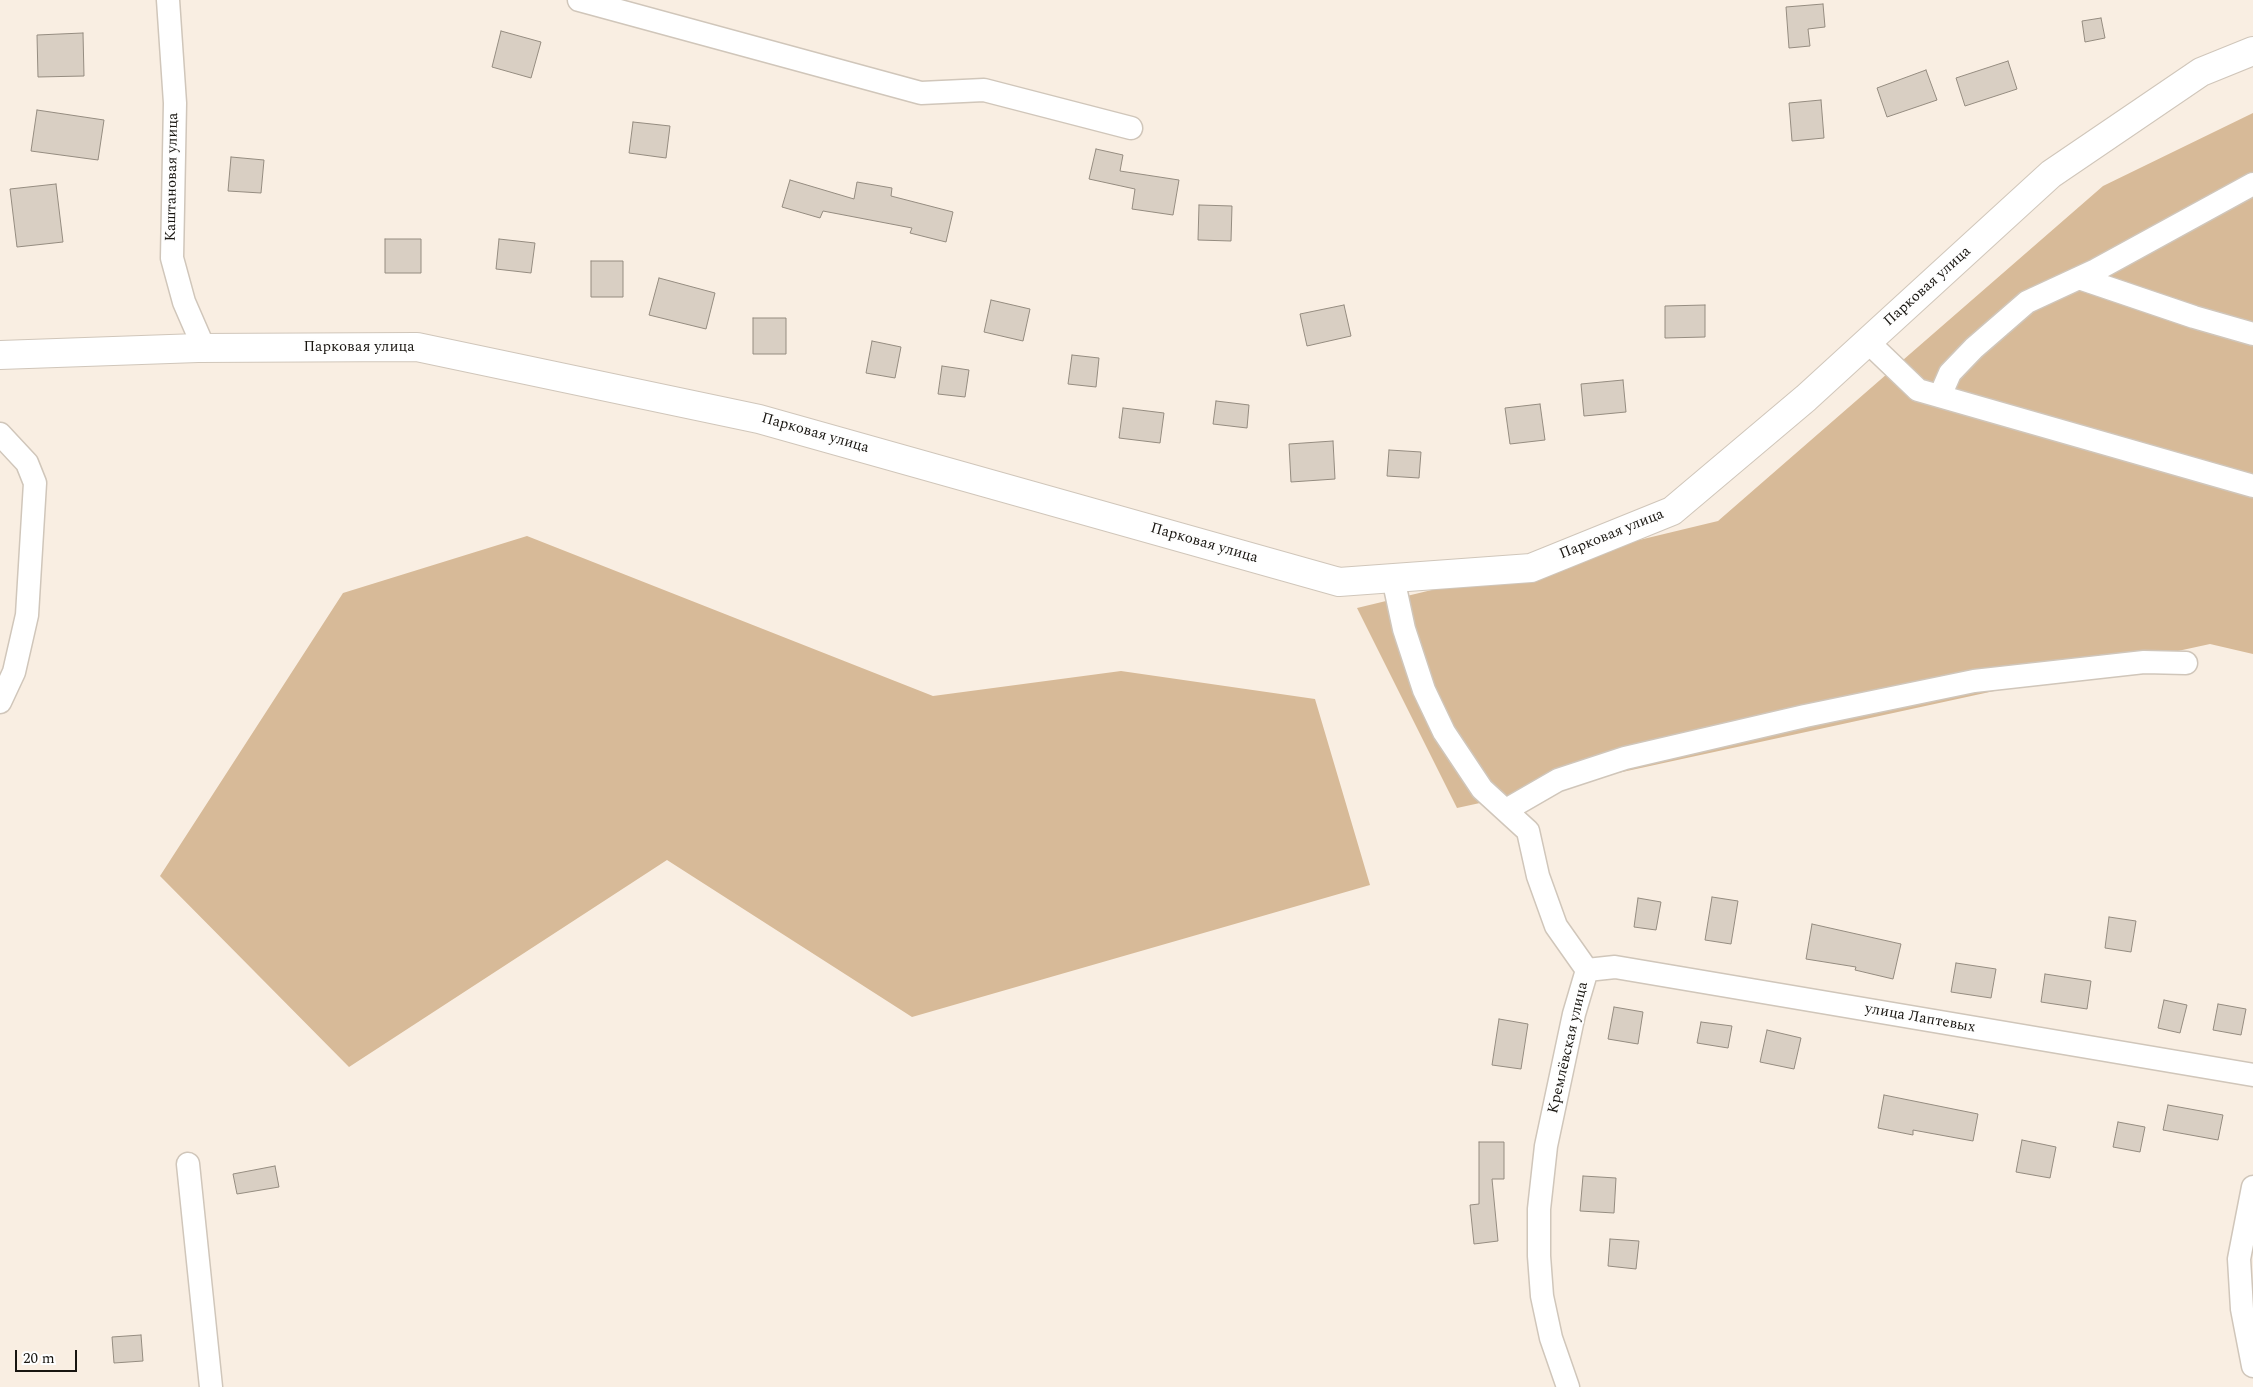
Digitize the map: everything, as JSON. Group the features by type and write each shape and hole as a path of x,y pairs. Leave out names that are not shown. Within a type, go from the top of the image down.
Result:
{"main road":[{"name":"Парковая улица","path":"0,355 204,348 417,348 760,419 1339,582 1531,568 1672,511 1806,398 2051,174 2200,72 2253,51"}],"street":[{"name":"Каштановая улица","path":"168,0 175,103 172,258 184,302 204,348"},
{"path":"579,0 921,93 984,90 1131,128"},
{"path":"1940,396 1950,374 1974,348 2027,302 2078,278 2253,184"},
{"path":"2078,278 2194,317 2253,334"},
{"path":"1868,342 1918,390 2253,486"},
{"path":"0,434 27,463 36,483 27,615 14,672 0,702"},
{"name":"Кремлёвская улица","path":"1392,578 1404,629 1424,690 1444,732 1482,789 1528,831 1538,876 1556,926 1587,970 1574,1014 1546,1146 1539,1209 1539,1256 1542,1296 1551,1338 1568,1387"},
{"path":"1506,810 1558,780 1625,758 1805,716 1974,681 2144,662 2186,663"},
{"name":"улица Лаптевых","path":"1587,970 1615,966 2253,1075"},
{"path":"188,1164 211,1387"},
{"path":"2253,1187 2239,1259 2242,1309 2253,1366"}],"shaded area":[{"path":"2253,113 2253,654 2210,644 1457,808 1357,608 1718,521 2103,186"},
{"path":"527,536 933,696 1121,671 1315,699 1370,885 912,1017 667,860 349,1067 160,876 343,593"}],"building":[{"path":"1823,4 1825,27 1808,29 1810,46 1789,48 1786,7"},
{"path":"2101,18 2105,38 2085,42 2082,21"},
{"path":"501,31 541,42 531,78 492,67"},
{"path":"83,33 84,76 38,77 37,35"},
{"path":"2008,61 2017,89 1965,106 1956,78"},
{"path":"1926,70 1937,100 1887,117 1877,88"},
{"path":"1821,100 1824,138 1792,141 1789,103"},
{"path":"37,110 104,120 98,160 31,151"},
{"path":"633,122 670,126 666,158 629,153"},
{"path":"1096,149 1123,155 1120,171 1179,180 1173,215 1132,209 1135,189 1089,179"},
{"path":"231,157 264,160 261,193 228,191"},
{"path":"790,180 854,199 857,182 892,188 891,196 953,212 946,242 910,233 912,228 823,211 820,218 782,207"},
{"path":"56,184 63,242 17,247 10,189"},
{"path":"1199,205 1232,206 1231,241 1198,240"},
{"path":"385,239 421,239 421,273 385,273"},
{"path":"499,239 535,243 531,273 496,269"},
{"path":"591,261 623,261 623,297 591,297"},
{"path":"659,278 715,293 706,329 649,315"},
{"path":"991,300 1030,309 1023,341 984,332"},
{"path":"1344,305 1351,336 1307,346 1300,314"},
{"path":"1705,305 1705,337 1665,338 1665,306"},
{"path":"753,318 786,318 786,354 753,354"},
{"path":"872,341 901,347 895,378 866,373"},
{"path":"1072,355 1099,358 1096,387 1068,384"},
{"path":"942,366 969,370 965,397 938,394"},
{"path":"1623,380 1626,412 1584,416 1581,384"},
{"path":"1216,401 1249,405 1247,428 1213,424"},
{"path":"1540,404 1545,440 1510,444 1505,408"},
{"path":"1123,408 1164,413 1160,443 1119,438"},
{"path":"1333,441 1335,479 1291,482 1289,444"},
{"path":"1389,450 1421,452 1419,478 1387,476"},
{"path":"1712,897 1738,901 1731,944 1705,940"},
{"path":"1638,898 1661,902 1656,930 1634,927"},
{"path":"2109,917 2136,921 2131,952 2105,948"},
{"path":"1812,924 1901,944 1893,979 1855,970 1856,967 1806,959"},
{"path":"1956,963 1996,969 1991,998 1951,992"},
{"path":"2045,974 2091,981 2087,1009 2041,1002"},
{"path":"2164,1000 2187,1005 2180,1033 2158,1028"},
{"path":"2218,1004 2246,1009 2241,1035 2213,1030"},
{"path":"1614,1007 1643,1012 1638,1044 1608,1039"},
{"path":"1499,1019 1528,1024 1521,1069 1492,1065"},
{"path":"1701,1022 1732,1026 1728,1048 1697,1043"},
{"path":"1767,1030 1801,1038 1794,1069 1760,1062"},
{"path":"1884,1095 1978,1114 1973,1141 1913,1130 1913,1135 1878,1128"},
{"path":"2168,1105 2223,1115 2218,1140 2163,1130"},
{"path":"2118,1122 2145,1127 2140,1152 2113,1147"},
{"path":"2022,1140 2056,1147 2050,1178 2016,1172"},
{"path":"1479,1142 1504,1142 1504,1179 1492,1179 1498,1241 1474,1244 1470,1205 1479,1204"},
{"path":"275,1166 279,1187 237,1194 233,1174"},
{"path":"1583,1176 1616,1178 1614,1213 1580,1211"},
{"path":"1610,1239 1639,1241 1636,1269 1608,1266"},
{"path":"141,1335 143,1361 114,1363 112,1337"}]}
